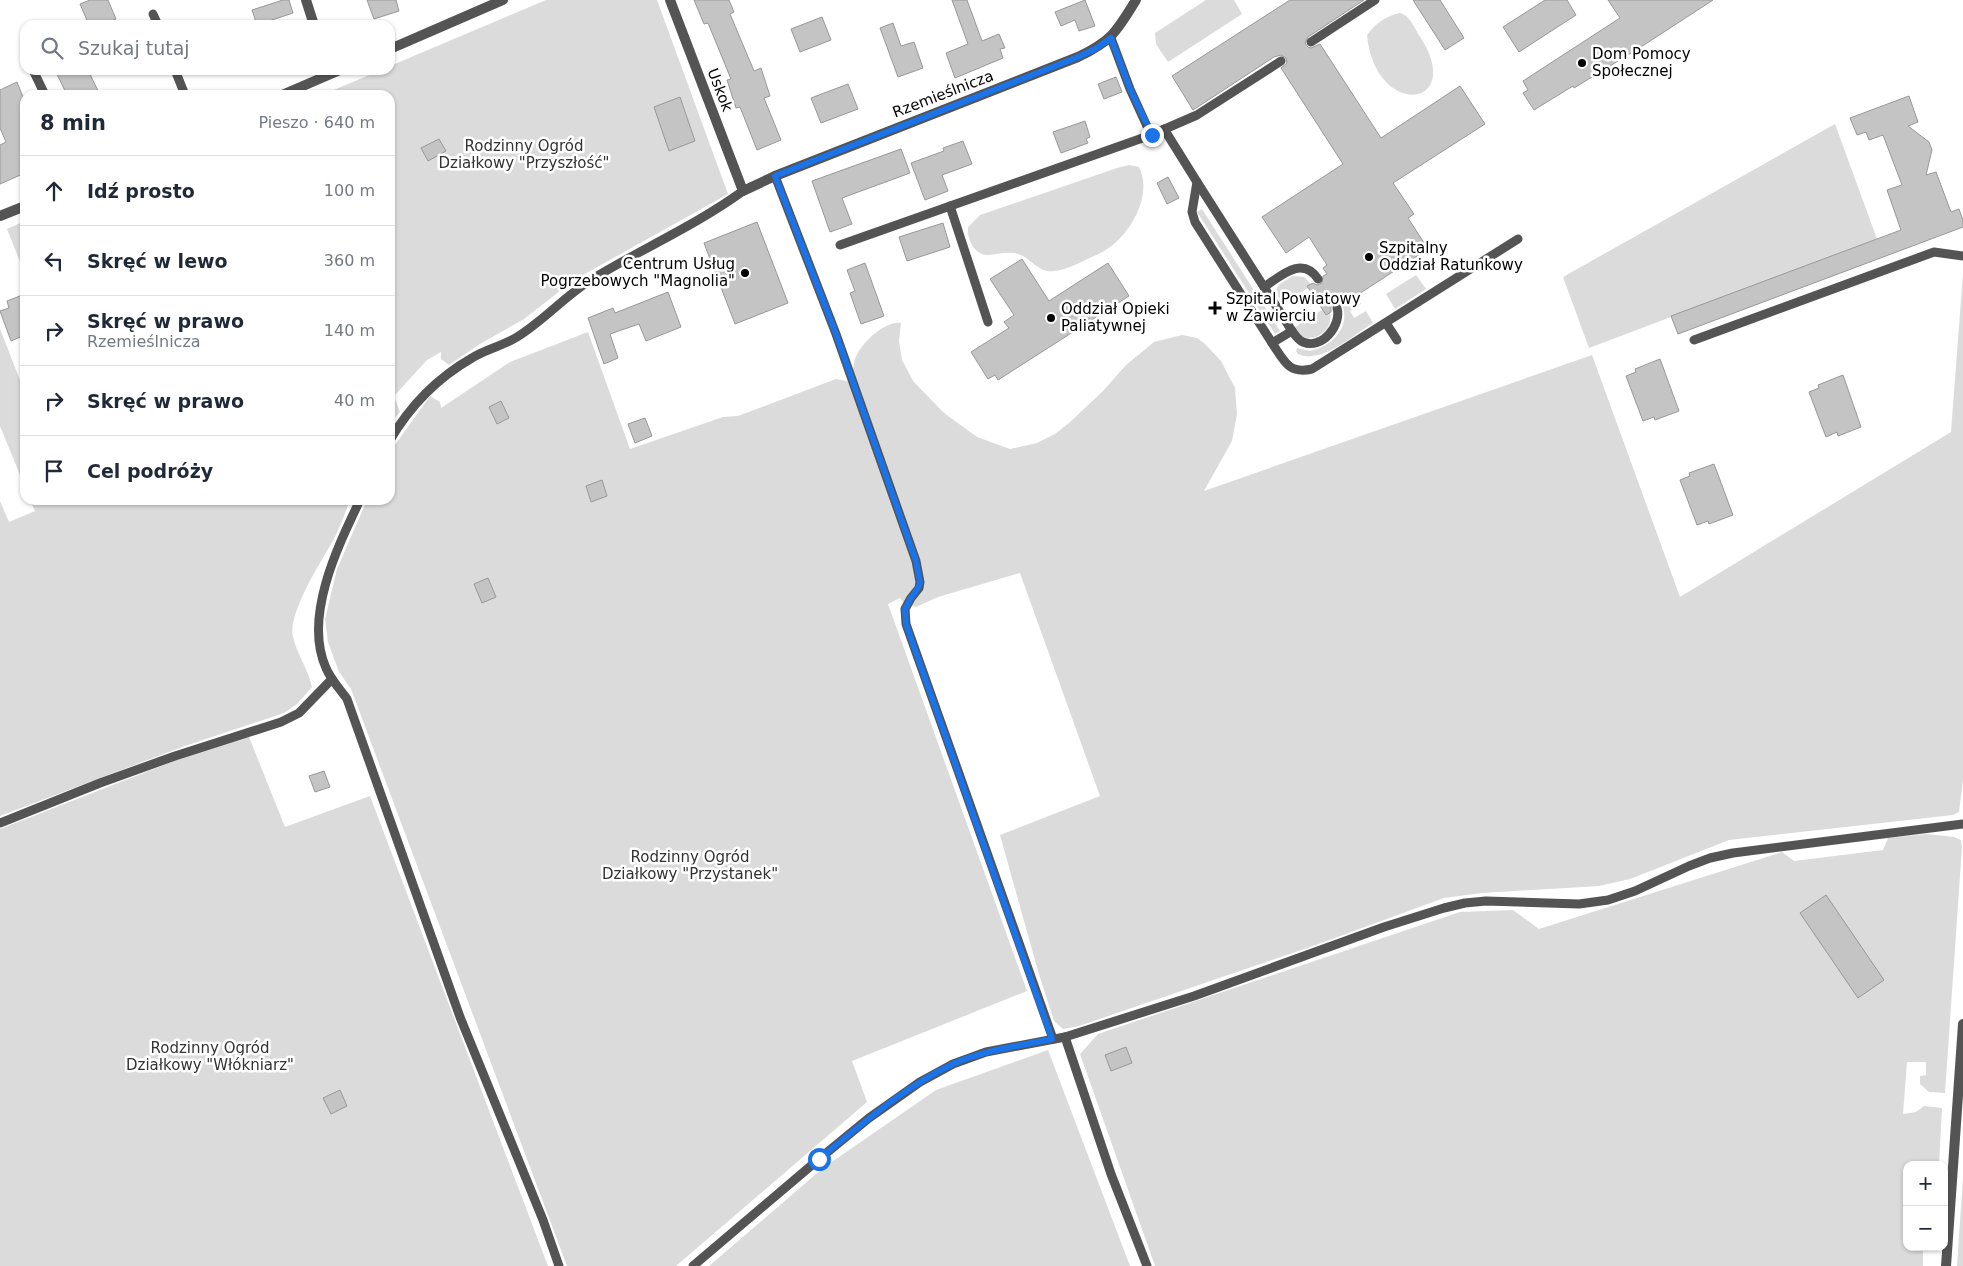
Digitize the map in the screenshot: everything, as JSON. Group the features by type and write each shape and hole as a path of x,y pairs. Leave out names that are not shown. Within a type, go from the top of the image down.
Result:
{"street":[{"path":"306,0 312,20"},
{"path":"395,47 503,0"},
{"name":"Uskok","path":"670,0 742,191"},
{"name":"Rzemieślnicza","path":"742,191 775,176 1095,49 1111,38 1136,0"},
{"path":"293,90 325,75"},
{"path":"0,216 20,208"},
{"path":"1946,1266 1959,1126 1963,1024"}],"lane":[{"path":"1311,42 1375,0"},
{"path":"153,14 156,20"},
{"path":"1111,38 1130,89 1152,135"},
{"path":"840,245 1164,130 1197,115 1281,60"},
{"path":"35,75 43,90"},
{"path":"177,75 182,90"},
{"path":"1164,130 1299,340 1308,344 1319,341 1334,330 1338,318 1337,308"},
{"path":"775,176 836,334 916,561 920,582 905,609 906,624 1052,1039"},
{"path":"1197,182 1192,212 1195,222 1285,363 1292,369 1302,372 1312,369 1518,239"},
{"path":"395,433 415,403 458,367 473,357 515,338 532,326 566,296 711,213 742,191"},
{"path":"950,206 988,322"},
{"path":"1694,340 1934,252 1963,256"},
{"path":"1264,287 1287,272 1300,267 1310,270 1318,279"},
{"path":"1386,323 1397,340"},
{"path":"1272,343 1292,331"},
{"path":"358,505 332,565 318,626 321,651 325,666 332,679 347,699 460,1017 543,1220 559,1266"},
{"path":"0,823 100,783 175,756 286,720 299,713 332,679"},
{"path":"693,1266 869,1118 920,1082 953,1064 986,1052 1065,1037 1194,996 1451,906 1486,901 1579,904 1608,900 1635,891 1703,861 1733,853 1963,824"},
{"path":"1065,1037 1111,1174 1147,1266"}],"green space":[{"name":"Rodzinny Ogród Działkowy \"Przyszłość\"","path":"546,0 657,0 728,194 574,280 524,319 480,344 449,365 441,359 441,352 427,360 395,395 395,90 334,90 369,75 395,75 395,64"},
{"path":"1206,0 1234,0 1242,14 1168,62 1156,44 1155,33"},
{"path":"1399,13 1411,21 1431,60 1433,78 1426,90 1414,95 1400,92 1385,81 1374,62 1367,35 1381,21"},
{"path":"1835,124 1877,239 1589,348 1563,277"},
{"path":"1129,165 1139,167 1143,178 1141,201 1131,224 1124,234 1107,249 1098,254 1061,270 1047,271 1018,254 987,255 978,252 972,245 968,227 980,215"},
{"path":"1202,209 1280,331 1275,334 1197,212"},
{"path":"20,223 20,262 7,229"},
{"name":"Rodzinny Ogród Działkowy \"Przystanek\"","path":"1963,273 1963,780 1959,812 1953,815 1729,840 1630,879 1599,886 1482,893 1444,898 1313,946 1079,1026 1063,1029 1054,1021 1000,835 1100,796 1020,573 938,597 916,607 905,604 900,598 888,604 1027,991 852,1061 867,1102 676,1266 567,1266 351,689 339,672 328,642 325,619 337,569 365,505 395,505 395,445 430,396 440,402 441,408 510,362 588,332 630,449 723,417 738,416 836,379 851,382 855,359 862,347 881,329 888,325 901,323 899,341 902,360 913,381 944,413 977,437 1010,449 1037,443 1055,434 1103,391 1126,365 1154,342 1182,335 1197,338 1221,361 1235,388 1237,414 1232,441 1204,491 1592,355 1680,597 1951,432"},
{"path":"1416,275 1426,289 1395,309 1386,294"},
{"path":"1293,276 1304,277 1311,284 1307,286 1308,288 1283,304 1277,294 1277,287"},
{"path":"1356,296 1361,304 1350,311 1354,318 1366,311 1373,323 1347,341 1326,352 1307,356 1298,354 1297,348 1311,351 1320,348 1338,334 1344,320 1342,305"},
{"path":"1322,310 1326,315 1330,312 1329,325 1326,330 1316,337 1310,338 1298,335 1295,327"},
{"path":"0,329 20,380 20,475 0,426"},
{"name":"Rodzinny Ogród Działkowy \"Przyszłość\"","path":"395,399 400,412 395,418"},
{"path":"0,501 9,522 35,511 32,505 348,505 334,539 314,573 295,615 293,637 312,687 297,704 284,713 182,747 0,816"},
{"name":"Rodzinny Ogród Działkowy \"Włókniarz\"","path":"249,737 285,827 370,796 548,1266 0,1266 0,829 195,753"},
{"path":"1927,834 1954,837 1961,840 1962,847 1945,1093 1929,1092 1920,1084 1920,1076 1926,1075 1926,1062 1907,1062 1903,1114 1916,1112 1924,1106 1942,1108 1939,1161 1903,1161 1903,1251 1923,1251 1923,1266 1155,1266 1080,1054 1098,1034 1460,912 1513,910 1539,929 1782,852 1794,861 1883,850 1888,838"},
{"path":"1048,1050 1130,1266 709,1266 823,1168 936,1090"},
{"path":"1963,1177 1963,1266 1957,1266"}],"building":[{"path":"90,0 108,0 116,19 87,20 80,4"},
{"path":"283,0 289,0 293,13 272,20 255,20 252,10"},
{"path":"367,0 396,0 399,11 374,19"},
{"path":"694,0 729,0 734,12 730,14 754,71 761,68 770,96 764,98 781,140 757,150 740,107 736,108 727,80 731,79 708,23 704,24"},
{"path":"952,0 967,0 982,41 999,34 1005,48 1000,49 1003,58 955,78 946,53 968,44"},
{"path":"1085,0 1095,26 1079,31 1075,20 1061,26 1055,12"},
{"path":"1290,0 1364,0 1308,37 1305,43 1311,48 1320,44 1381,138 1460,86 1485,124 1393,183 1414,214 1408,218 1428,249 1342,305 1339,302 1334,303 1331,306 1331,312 1326,315 1307,286 1313,283 1317,285 1322,283 1323,276 1327,274 1323,268 1327,265 1309,237 1286,253 1262,217 1343,164 1281,68 1287,63 1286,58 1281,55 1274,57 1193,110 1172,76"},
{"path":"1413,0 1440,0 1464,38 1445,50"},
{"path":"1545,0 1567,0 1576,15 1519,52 1503,27"},
{"name":"Dom Pomocy Społecznej","path":"1608,0 1713,0 1644,45 1534,110 1523,93 1528,90 1523,81 1620,18"},
{"path":"822,17 831,40 800,52 791,29"},
{"path":"893,23 901,46 914,42 923,68 898,77 880,28"},
{"path":"57,75 90,75 98,90 65,90"},
{"path":"1116,77 1122,92 1104,99 1098,84"},
{"path":"17,82 20,90 20,175 0,184 0,145 6,142 0,128 0,90"},
{"path":"848,84 858,109 821,123 811,98"},
{"path":"1909,96 1918,122 1908,126 1929,142 1932,150 1926,175 1936,172 1951,212 1959,209 1963,220 1963,227 1678,334 1671,316 1901,230 1887,190 1902,185 1883,135 1869,140 1866,132 1857,135 1850,118"},
{"path":"680,97 695,141 669,151 654,107"},
{"path":"1085,121 1090,137 1086,139 1088,143 1061,153 1053,132"},
{"path":"439,139 446,151 428,161 421,148"},
{"path":"963,141 972,164 942,175 948,191 925,200 911,163 944,151 943,148"},
{"path":"901,149 910,173 842,198 852,224 830,232 812,181"},
{"path":"1168,177 1179,198 1167,204 1157,183"},
{"name":"Centrum Usług Pogrzebowych \"Magnolia\"","path":"757,222 788,303 735,324 704,243"},
{"path":"943,223 950,247 907,261 899,237"},
{"name":"Oddział Opieki Paliatywnej","path":"1022,259 1049,301 1108,263 1129,296 998,380 995,375 988,379 971,352 1009,328 1004,322 1014,315 990,279"},
{"path":"865,263 884,316 861,324 850,293 855,291 847,270"},
{"path":"668,292 681,327 646,341 639,324 610,334 618,358 604,364 588,318 613,308 615,313"},
{"path":"20,296 20,337 11,341 0,311 9,308 7,301"},
{"path":"1660,359 1679,411 1655,420 1654,417 1643,421 1626,376 1636,372 1635,369"},
{"path":"1843,375 1861,427 1838,436 1837,432 1826,437 1809,392 1819,388 1818,385"},
{"path":"501,401 509,418 497,424 489,407"},
{"path":"645,418 652,436 635,443 628,424"},
{"path":"1714,464 1733,515 1709,524 1708,521 1697,525 1680,480 1690,476 1689,473"},
{"path":"602,480 607,496 591,502 586,486"},
{"path":"488,578 496,597 482,603 474,584"},
{"path":"324,771 330,787 315,792 309,776"},
{"path":"1826,895 1884,980 1858,998 1800,913"},
{"path":"1126,1047 1132,1063 1111,1071 1105,1055"},
{"path":"340,1090 347,1106 331,1114 323,1098"}],"place":[{"name":"Dom Pomocy Społecznej","path":"1582,63"},
{"name":"Szpitalny Oddział Ratunkowy","path":"1369,257"},
{"name":"Centrum Usług Pogrzebowych \"Magnolia\"","path":"745,273"},
{"name":"Szpital Powiatowy w Zawierciu","path":"1215,308"},
{"name":"Oddział Opieki Paliatywnej","path":"1051,318"}],"route":[{"path":"819,1159 869,1118 920,1082 953,1064 986,1052 1052,1039 906,624 905,609 920,582 916,561 836,334 775,176 1078,57 1095,49 1111,38 1130,89 1152,135"}]}
